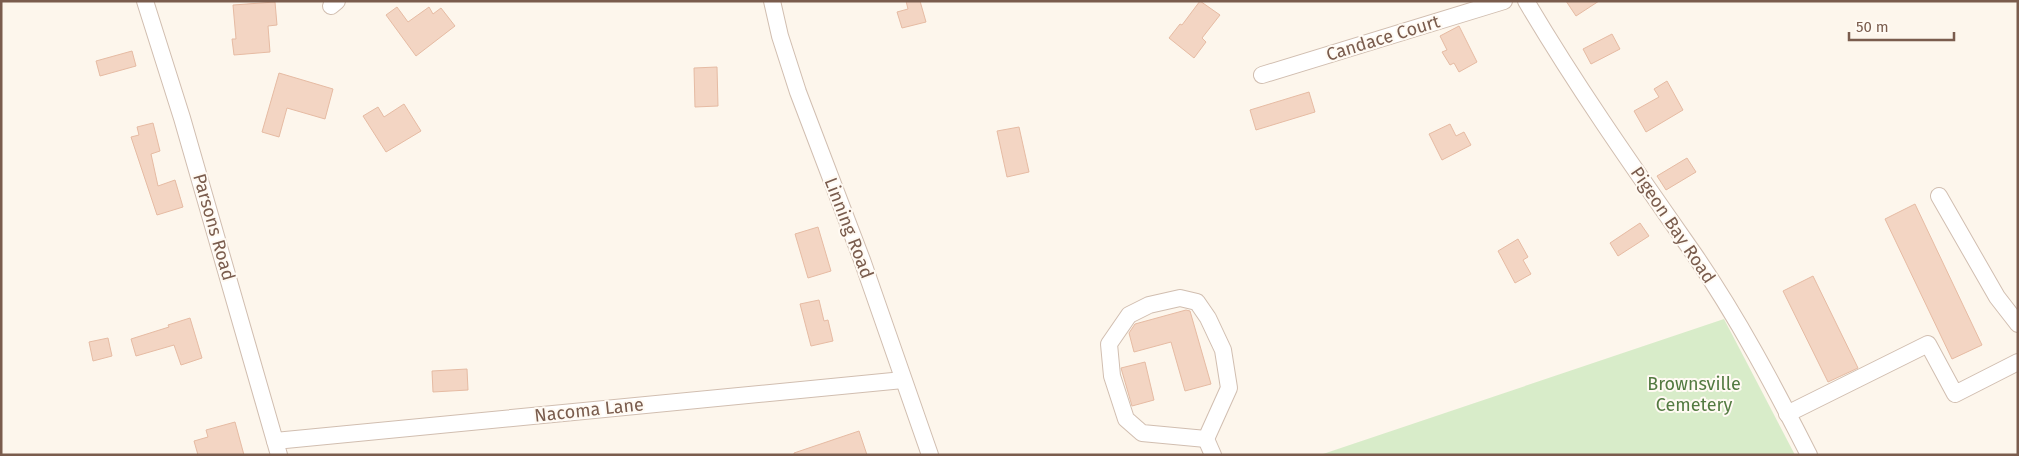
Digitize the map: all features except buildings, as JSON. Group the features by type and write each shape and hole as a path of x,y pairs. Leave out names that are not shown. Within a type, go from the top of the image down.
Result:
{"street":[{"name":"Parsons Road","path":"145,1 182,118 277,448"},
{"name":"Linning Road","path":"772,1 780,36 798,92 862,260 930,455"},
{"name":"Candace Court","path":"1262,75 1504,1"},
{"name":"Pigeon Bay Road","path":"1526,1 1593,109 1694,255 1767,373 1809,455"},
{"path":"1939,196 1998,297 2018,324"},
{"path":"1206,439 1142,433 1126,419 1112,376 1109,344 1129,315 1148,306 1180,298 1197,302 1208,318 1223,350 1229,388 1206,439 1213,455"},
{"path":"1787,414 1928,344 1955,394 2018,362"},
{"name":"Nacoma Lane","path":"277,448 903,380"}],"green space":[{"name":"Brownsville Cemetery","path":"1724,319 1795,455 1323,454"}]}
